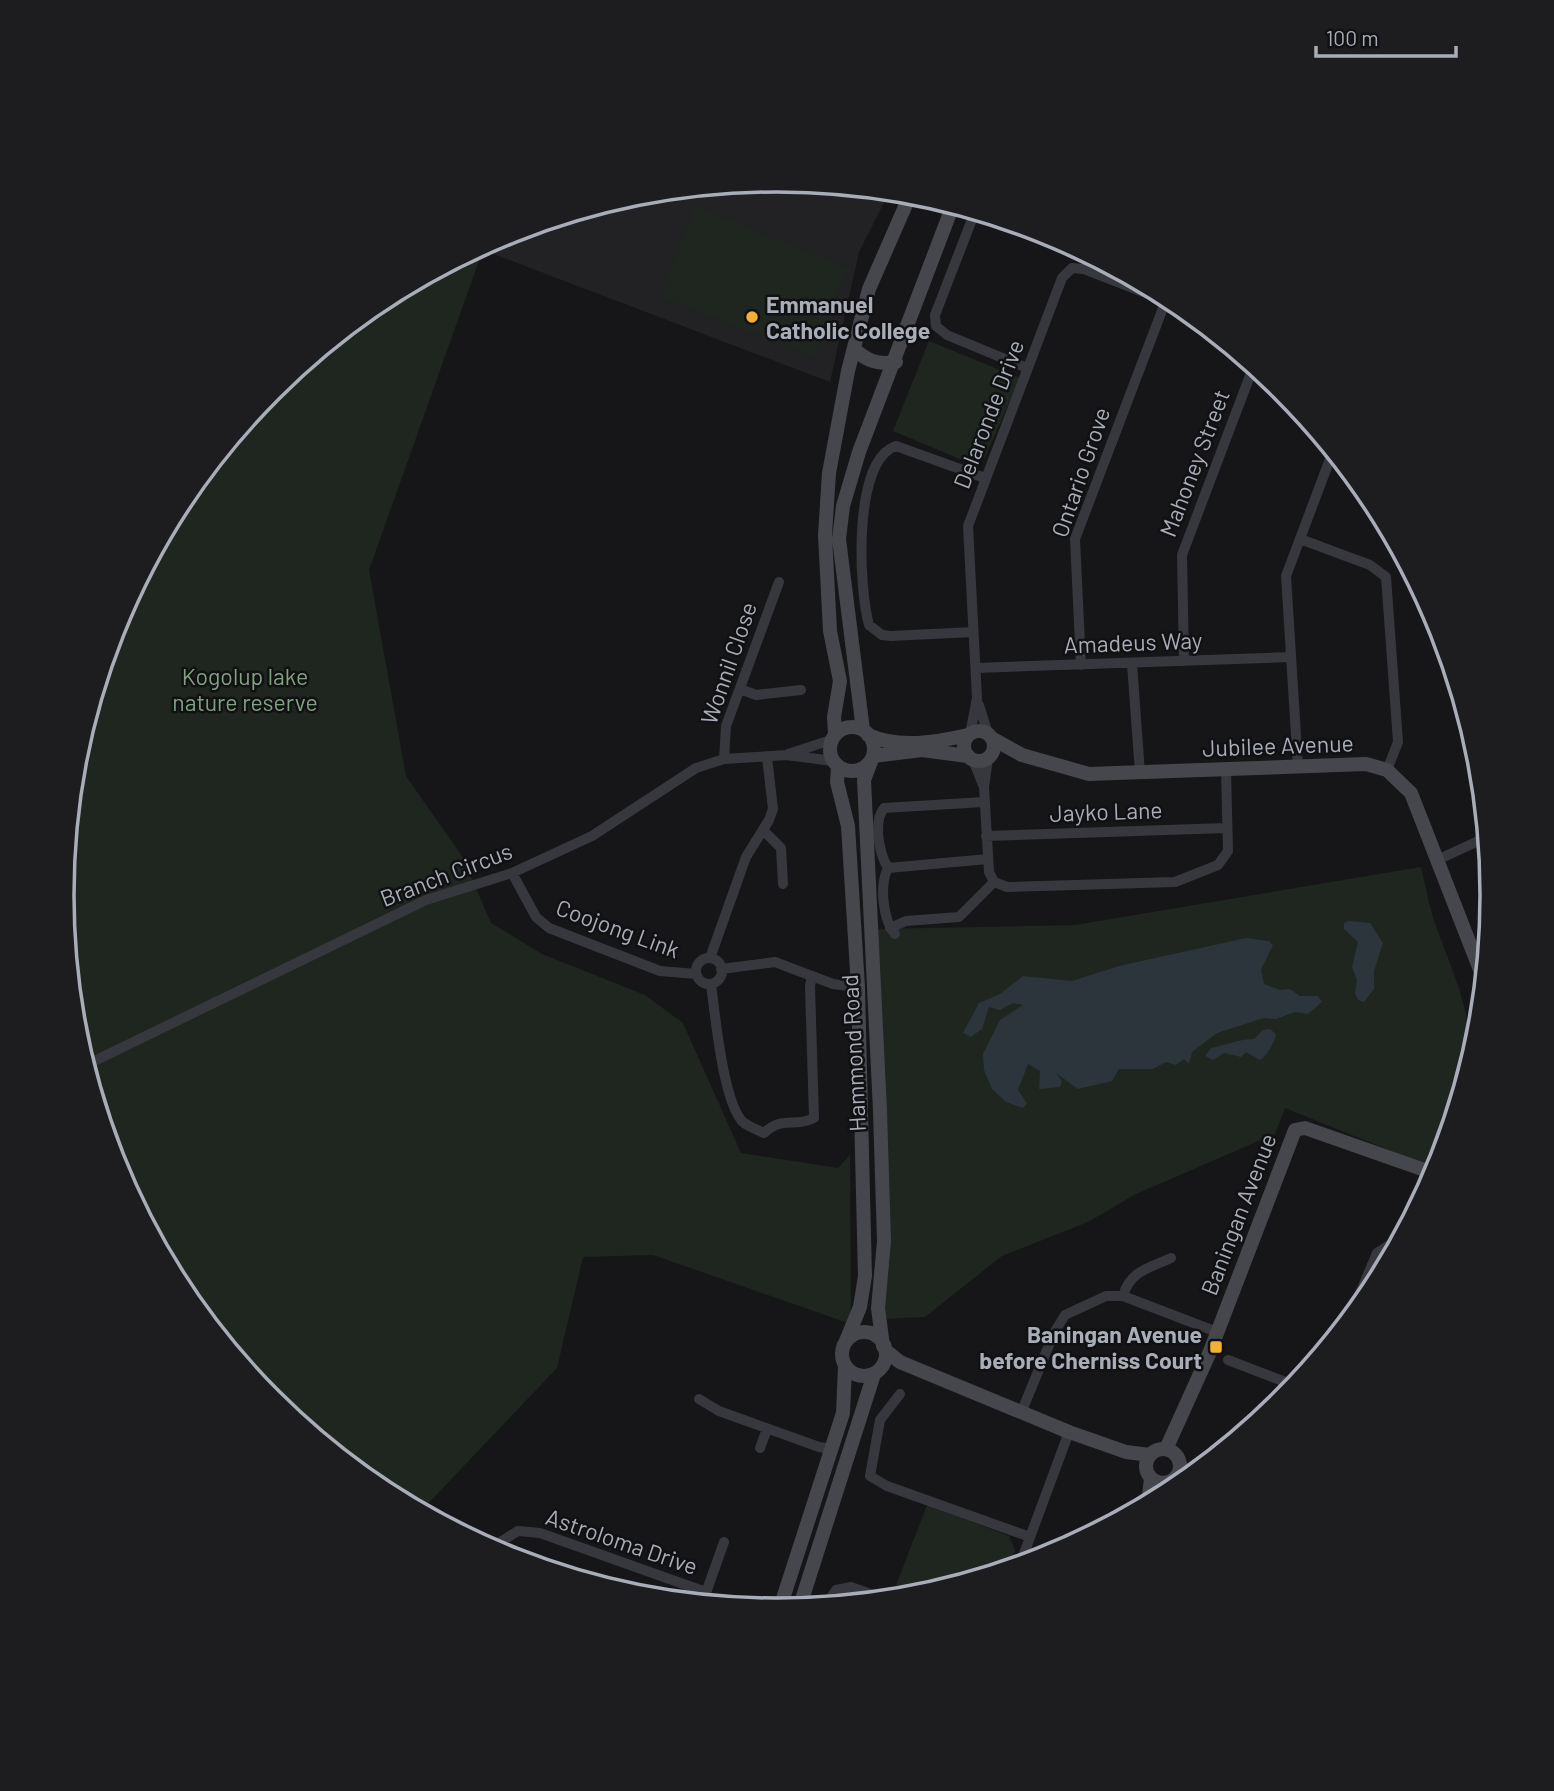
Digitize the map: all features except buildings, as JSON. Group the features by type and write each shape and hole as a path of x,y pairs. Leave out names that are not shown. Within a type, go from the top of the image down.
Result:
{"main road":[{"path":"906,205 869,289 854,349 835,444 825,535 830,631 840,681 830,751 835,764 845,771 861,770 873,757 872,741 865,732 839,539 843,506 859,452 896,362 950,214"},
{"path":"854,349 865,359 884,364 896,362"},
{"path":"835,444 859,452"},
{"path":"833,737 848,727 879,740 903,742 941,740 978,731 991,737 994,749 979,758 964,744 969,734"},
{"name":"Jubilee Avenue","path":"991,737 1022,755 1089,774 1366,764 1387,770"},
{"name":"Jubilee Avenue","path":"873,757 922,750 979,758 1022,755"},
{"name":"Hammond Road","path":"873,757 864,780 884,1241 878,1308 884,1348"},
{"name":"Hammond Road","path":"835,764 848,826 858,987 865,1276 860,1307 846,1341"},
{"path":"1387,770 1411,793 1437,860 1478,951"},
{"name":"Baningan Avenue","path":"1159,1486 1169,1468 1176,1432 1295,1130 1305,1128 1406,1166"},
{"path":"1406,1166 1424,1171"},
{"path":"1406,1166 1422,1175"},
{"path":"783,1599 832,1449 846,1393 842,1353 846,1341 858,1333 873,1335 893,1359 918,1370 1069,1432 1169,1468"},
{"path":"803,1598 876,1372 884,1361 884,1348"},
{"path":"845,1366 855,1374 918,1370"}],"street":[{"path":"971,222 934,316 936,326 947,335 1027,368"},
{"name":"Delaronde Drive","path":"969,734 977,698 968,531 985,478 1062,278 1069,270 1084,269 1129,286"},
{"name":"Ontario Grove","path":"1081,666 1075,539 1163,308"},
{"name":"Mahoney Street","path":"1184,661 1182,555 1250,375"},
{"path":"973,632 891,636 881,635 869,625 862,511 880,458 896,446 985,478"},
{"path":"1298,767 1286,576 1330,461"},
{"path":"1300,539 1370,565 1386,577 1398,742 1387,770"},
{"name":"Wonnil Close","path":"724,759 726,726 779,582"},
{"name":"Amadeus Way","path":"976,668 1291,657"},
{"path":"1132,664 1140,773"},
{"path":"740,689 756,695 802,690"},
{"name":"Delaronde Drive","path":"977,698 991,737"},
{"name":"Branch Circus","path":"93,1061 426,900 512,873 592,836 696,768 724,759 786,755 833,737"},
{"name":"Branch Circus","path":"786,755 835,764"},
{"path":"710,958 746,857 773,809 767,757"},
{"path":"979,758 984,787 990,875 994,882 1007,887 1175,882 1223,862 1228,851 1226,769"},
{"path":"984,802 884,808 879,816 880,849 888,868 884,887 887,923 893,931 906,921 959,917 994,882"},
{"name":"Jayko Lane","path":"986,836 1227,828"},
{"path":"763,830 781,848 783,884"},
{"path":"1437,860 1478,841"},
{"path":"888,868 988,859"},
{"name":"Coojong Link","path":"512,873 529,908 549,928 660,971 696,974"},
{"path":"710,958 721,969"},
{"path":"710,958 699,962 696,974 703,983 711,984 718,980 721,969"},
{"path":"721,969 775,962 833,984 858,987"},
{"path":"711,984 720,1058 738,1116 745,1124 764,1133 782,1121 808,1122 814,1118 810,986 812,976"},
{"path":"1366,1280 1377,1253 1386,1247"},
{"path":"1123,1296 1127,1281 1135,1273 1171,1258"},
{"path":"1021,1413 1054,1333 1065,1315 1106,1296 1123,1296 1217,1332"},
{"path":"1228,1360 1285,1382"},
{"path":"900,1394 880,1420 870,1476 887,1486 1030,1537"},
{"path":"699,1399 719,1411 832,1449"},
{"path":"760,1448 767,1429"},
{"path":"1024,1554 1069,1432"},
{"name":"Astroloma Drive","path":"500,1541 517,1531 540,1533 693,1594"},
{"path":"705,1595 724,1542"},
{"path":"832,1596 836,1590 851,1587 868,1593"}],"shaded area":[{"name":"Emmanuel Catholic College","path":"777,192 885,201 859,252 830,382 492,253 551,229 595,216 685,198"},
{"path":"1344,923 1370,923 1383,943 1374,971 1374,989 1364,1002 1358,1000 1355,993 1357,980 1352,967 1358,942 1344,929"},
{"path":"1246,938 1269,941 1273,945 1261,970 1264,984 1280,990 1290,989 1300,996 1318,996 1322,1002 1308,1014 1295,1012 1276,1019 1264,1018 1217,1033 1192,1052 1189,1064 1184,1059 1176,1065 1166,1062 1153,1069 1119,1069 1112,1081 1078,1089 1056,1073 1062,1081 1060,1087 1039,1089 1040,1071 1028,1064 1018,1090 1027,1103 1023,1108 1006,1102 992,1089 984,1070 983,1054 1000,1020 1023,1005 1013,1003 1000,1010 989,1007 982,1029 971,1037 963,1033 979,1003 1000,994 1023,976 1072,981 1119,966"},
{"path":"1270,1029 1276,1034 1268,1052 1260,1060 1246,1052 1241,1057 1224,1053 1213,1060 1205,1056 1211,1048 1254,1039 1263,1030"}],"green space":[{"path":"695,206 848,268 815,357 660,297"},
{"name":"Kogolup lake nature reserve","path":"480,259 369,570 406,776 462,856 491,923 542,954 645,995 683,1023 741,1153 838,1168 850,1155 851,1324 653,1255 583,1257 557,1368 426,1506 349,1454 313,1424 248,1359 219,1324 192,1286 146,1207 127,1165 97,1078 87,1033 75,942 75,849 87,758 97,713 127,626 168,544 219,467 248,432 313,367 386,311 425,286"},
{"path":"929,341 1020,378 985,457 972,464 893,431"},
{"path":"1421,867 1434,919 1460,992 1468,1025 1457,1078 1427,1165 1285,1108 1275,1134 1136,1194 1088,1222 1002,1256 925,1317 880,1319 876,929 1075,925"},
{"path":"927,1505 1009,1536 1015,1550 1012,1558 1003,1562 959,1575 895,1588"}],"place":[{"name":"Emmanuel Catholic College","path":"752,317"},
{"name":"Baningan Avenue before Cherniss Court","path":"1216,1347"}]}
